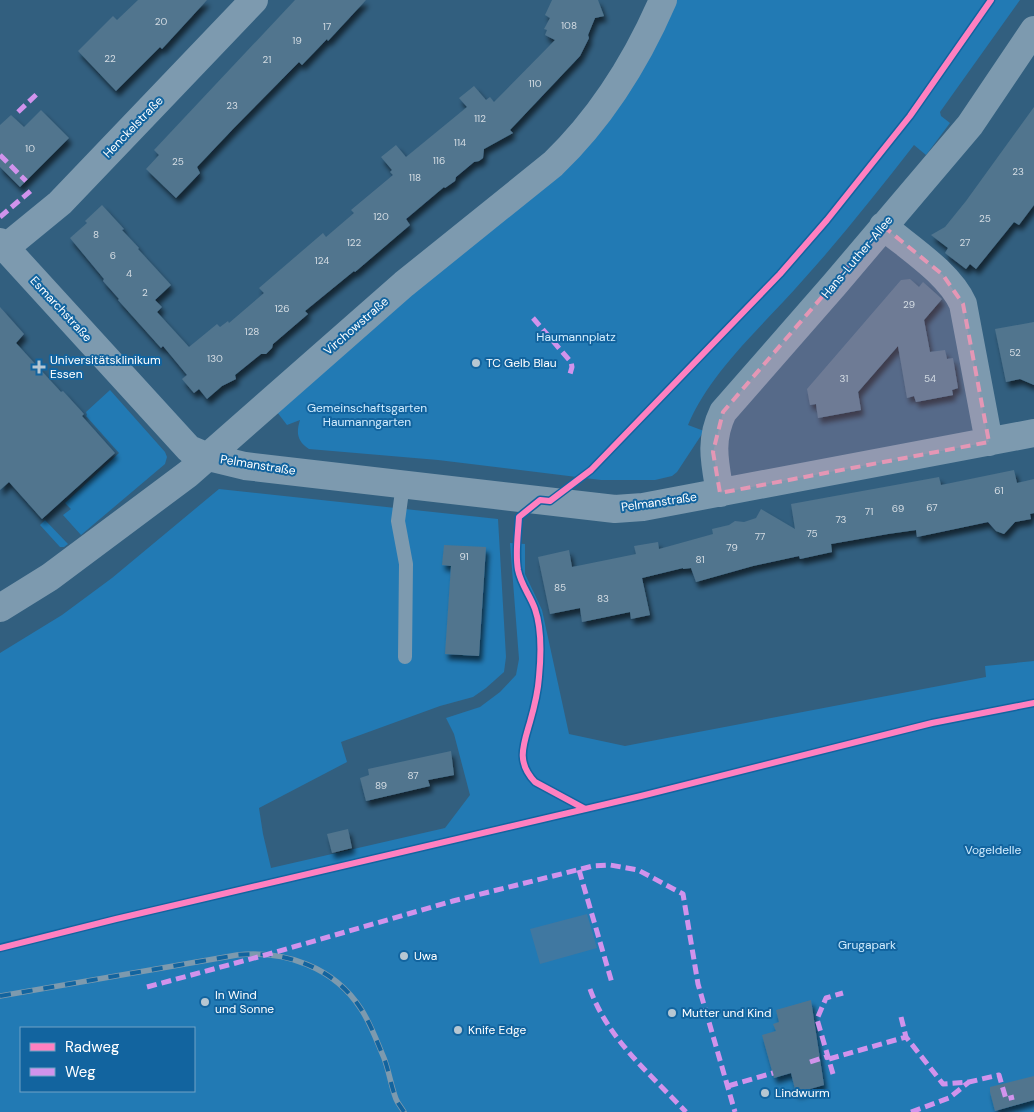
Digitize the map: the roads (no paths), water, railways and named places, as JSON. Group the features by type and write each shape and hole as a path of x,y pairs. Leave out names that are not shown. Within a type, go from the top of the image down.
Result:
{"street":[{"name":"Henckelstraße","path":"3,245 60,203 254,0"},
{"name":"Virchowstraße","path":"0,608 50,577 208,458 404,284 553,164 573,145 620,82 663,0"},
{"name":"Hans-Luther-Allee","path":"720,493 713,452 716,432 724,412 970,125 1034,30"},
{"path":"883,226 943,276 959,295 963,304 989,442"},
{"name":"Esmarchstraße","path":"3,245 189,449 208,458"},
{"name":"Pelmanstraße","path":"208,458 245,466 615,509 643,507 1034,434"}],"lane":[{"path":"403,484 398,521 406,564 405,656"}],"railway":[{"path":"0,996 237,955 273,955 290,959 307,964 323,972 350,994 368,1021 386,1063 396,1099 404,1112"}],"place":[{"name":"TC Gelb Blau","path":"476,363"},
{"name":"Universitätsklinikum Essen","path":"39,367"},
{"name":"Uwa","path":"404,956"},
{"name":"In Wind und Sonne","path":"205,1002"},
{"name":"Mutter und Kind","path":"672,1013"},
{"name":"Knife Edge","path":"458,1030"},
{"name":"Lindwurm","path":"765,1093"}],"park label":[{"name":"Haumannplatz","path":"576,337"},
{"name":"Gemeinschaftsgarten Haumanngarten","path":"367,415"},
{"name":"Vogeldelle","path":"993,850"},
{"name":"Grugapark","path":"867,945"}]}
